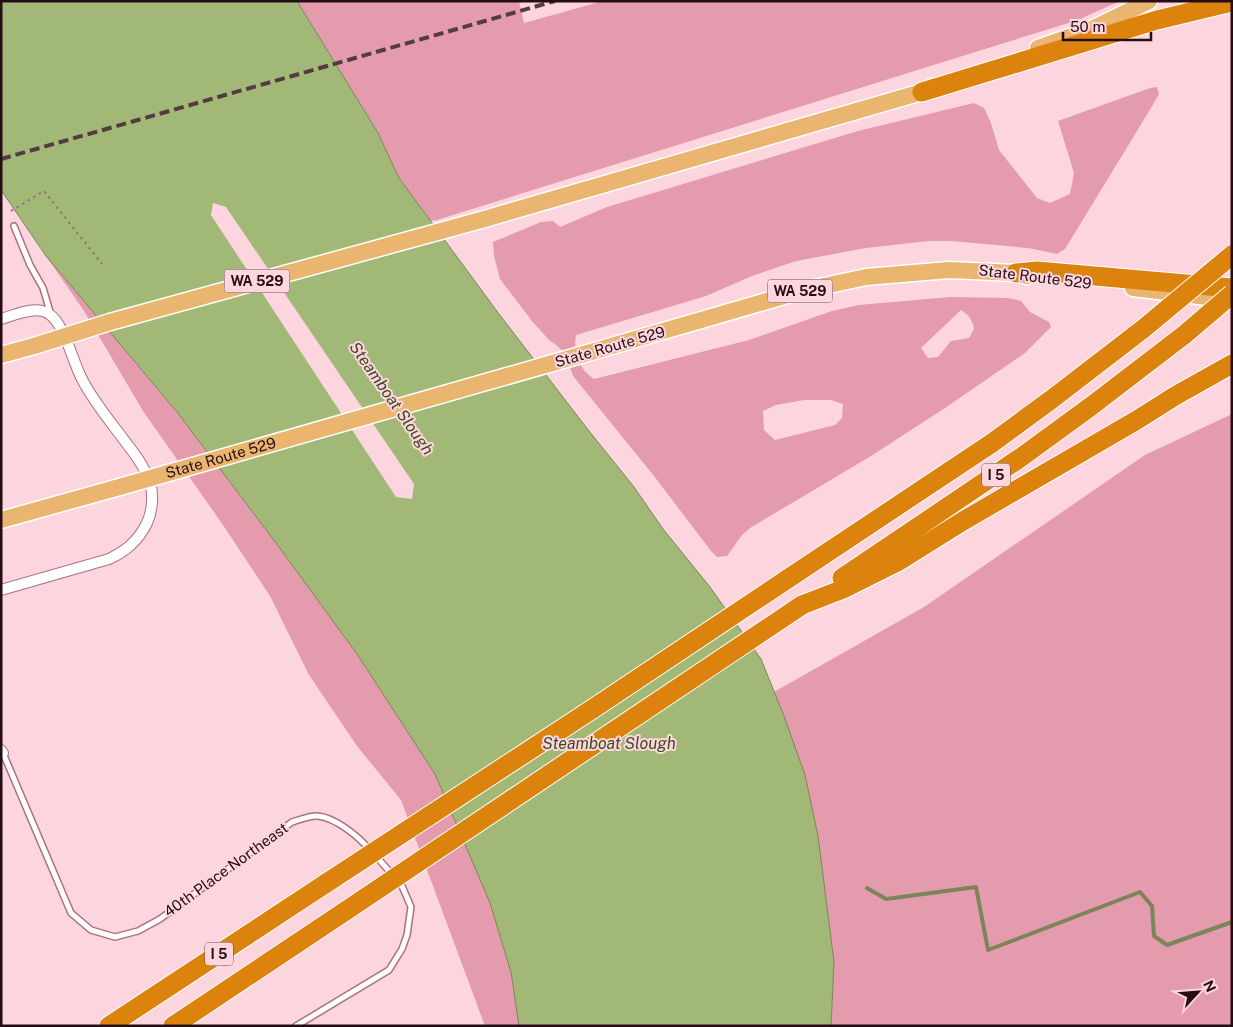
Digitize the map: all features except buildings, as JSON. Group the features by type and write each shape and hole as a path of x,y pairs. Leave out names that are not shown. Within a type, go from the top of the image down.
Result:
{"highway":[{"path":"922,92 1157,20 1232,2"},
{"name":"I 5","path":"109,1026 594,708 992,443 1143,329 1232,255"},
{"path":"1016,273 1037,271 1232,288"},
{"name":"I 5","path":"173,1026 1020,458 1184,335 1232,294"},
{"path":"802,605 843,589 898,560 1232,364"}],"main road":[{"name":"WA 529","path":"1,355 110,322 481,220 922,92 968,72 1094,28 1149,1"},
{"name":"State Route 529","path":"1,520 801,291 866,276 949,270 1016,273 1036,278 1232,300"}],"street":[{"path":"1,319 36,310 45,311 51,315 58,324 83,382 137,458 151,483 152,497 150,518 141,535 123,552 109,558 1,590"}],"lane":[{"path":"14,226 30,265 43,288 51,315"},
{"name":"40th Place Northeast","path":"2,752 72,914 91,930 115,937 138,932 160,919 292,822 318,815 342,825 361,839 402,886 411,907 407,935 402,949 389,970 296,1026"}],"path":[{"path":"10,211 44,191 102,264"}],"shaded area":[{"path":"297,1 519,1 524,23 603,1 1120,1 1078,20 431,221 399,178 378,133"},
{"path":"1157,87 1159,94 1065,249 1057,254 1028,248 952,241 929,241 866,248 796,261 752,276 706,296 576,335 575,349 580,365 594,379 749,340 832,311 859,305 950,297 1008,298 1021,301 1030,312 1049,322 1051,327 1025,353 871,456 750,528 742,535 727,556 717,557 711,551 654,476 573,376 565,353 550,341 532,321 500,279 494,256 493,242 541,222 553,221 560,227 607,207 858,131 974,103 984,108 991,123 999,150 1037,198 1050,203 1070,194 1074,173 1058,121","holes":["961,310 970,318 974,329 969,338 951,341 938,357 928,358 921,348","804,400 831,400 843,404 842,418 835,425 775,440 764,430 763,411 776,405"]},
{"path":"46,256 177,412 276,543 357,654 435,774 490,903 511,972 519,1026 485,1026 401,800 357,746 309,675 270,596 143,411 84,311"},
{"path":"1232,414 1232,1026 831,1026 834,962 818,836 805,775 774,692 924,607 1145,455"}],"water":[{"name":"Steamboat Slough","path":"1,1 297,1 378,133 399,178 499,314 634,487 663,529 710,587 761,659 805,775 818,836 834,962 831,1026 519,1026 511,972 490,903 435,774 357,654 276,543 177,412 46,256 1,190"}],"pier":[{"path":"213,203 226,207 414,484 412,499 396,497 211,215"}],"waterway":[{"path":"867,888 886,899 976,887 988,950 1140,892 1152,906 1154,936 1167,945 1232,922"}],"railway":[{"path":"1,159 555,1"}]}
